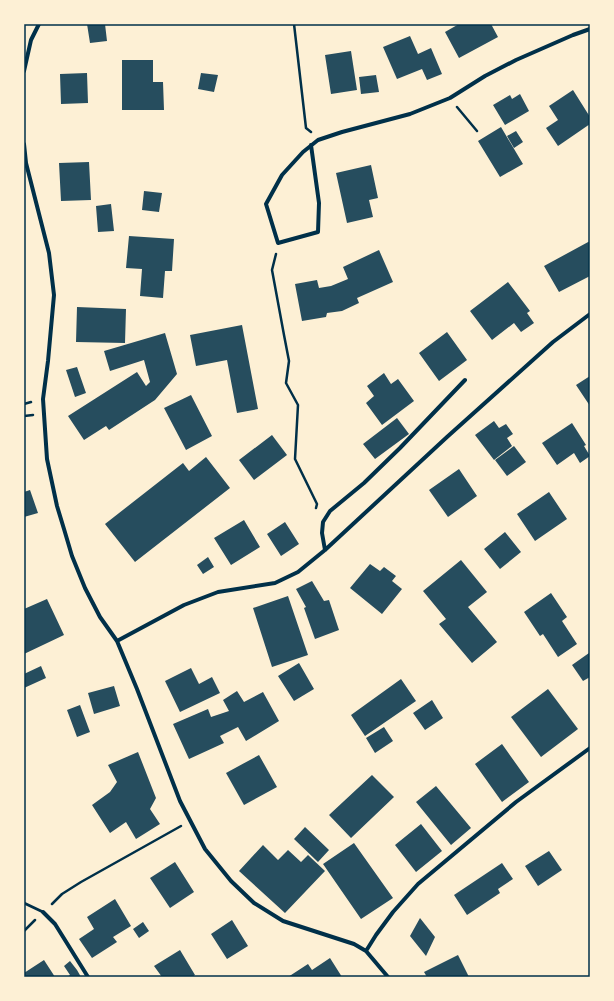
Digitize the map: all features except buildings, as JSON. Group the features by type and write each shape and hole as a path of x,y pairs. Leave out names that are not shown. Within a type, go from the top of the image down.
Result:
{"street":[{"path":"24,71 31,40 39,24"},
{"path":"311,146 319,203 318,232 278,243 266,204 282,175 303,152 318,140 410,114 450,98 485,76 516,60 573,34 590,28"},
{"path":"24,144 26,163 49,254 54,295 43,399 47,459 72,556 89,595 100,616 117,641 170,775 190,821 205,849 230,881 254,903 283,921 354,944 366,951 388,977"},
{"path":"117,641 184,605 218,592 274,583 298,572 325,550 547,347 590,314"},
{"path":"325,550 322,533 323,522 330,511 364,483 465,380"},
{"path":"366,951 393,912 418,884 516,802 590,748"},
{"path":"44,912 55,924 88,977"}],"lane":[{"path":"24,903 44,912"}],"path":[{"path":"294,24 306,128 318,140"},
{"path":"450,98 477,131"},
{"path":"278,243 272,270 289,361 286,383 298,405 295,459 317,504 316,515 323,522"},
{"path":"24,931 62,894 190,821"}]}
